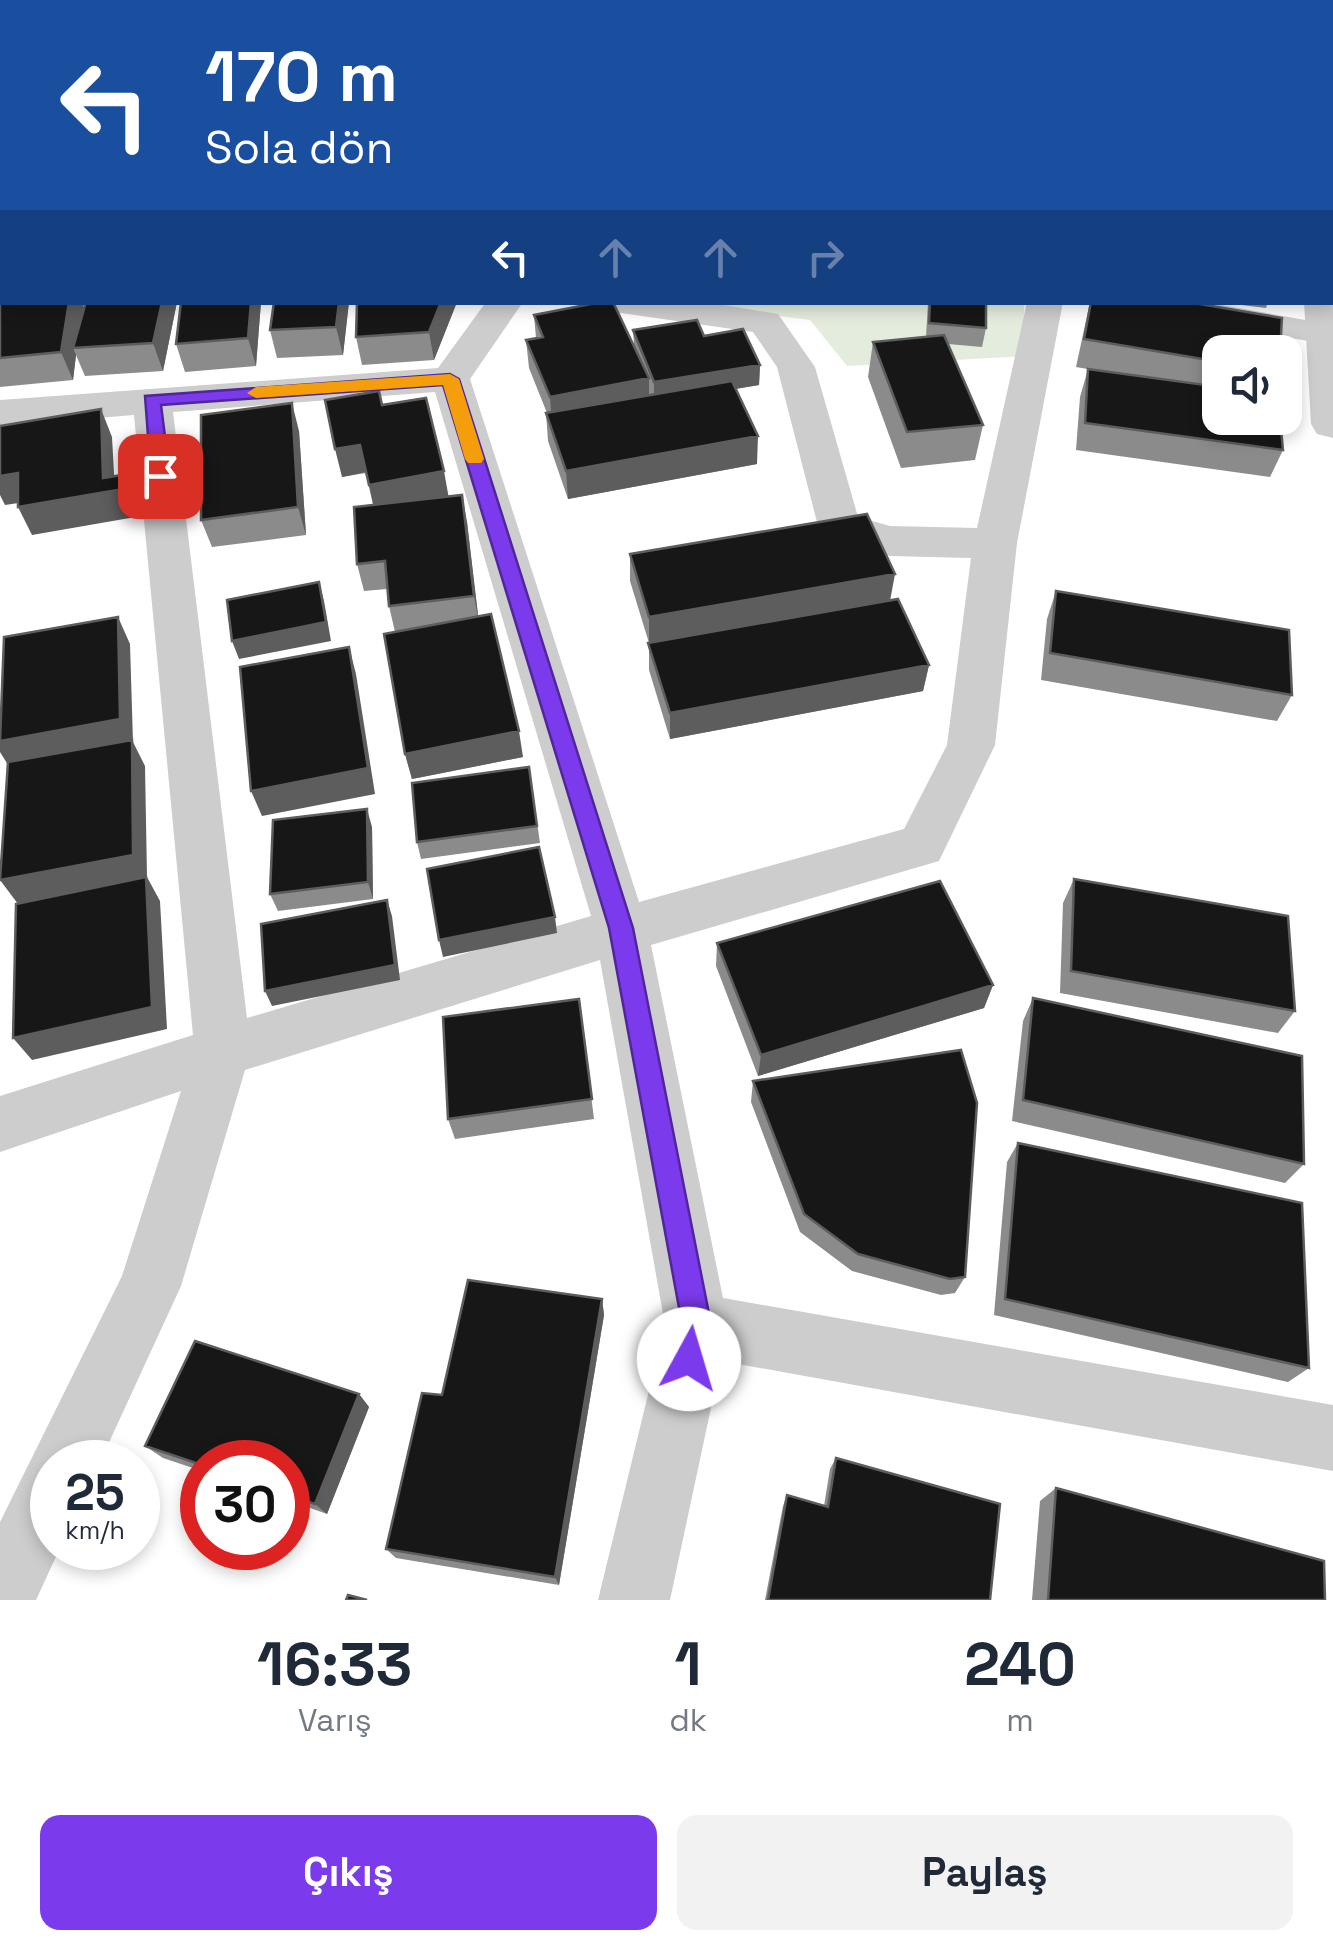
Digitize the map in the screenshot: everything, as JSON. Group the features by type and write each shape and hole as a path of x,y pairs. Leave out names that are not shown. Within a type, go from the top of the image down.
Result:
{"street":[{"path":"450,379 503,305"},
{"path":"643,305 765,322 796,367 839,526 890,542 996,543"},
{"path":"0,1124 223,1050 621,928 921,846 971,746 996,543 1044,305"},
{"path":"1170,305 1326,319 1333,424"},
{"path":"0,413 450,379"},
{"path":"450,379 621,928 697,1324 634,1600"},
{"path":"76,1440 150,1286 223,1050 152,400"},
{"path":"697,1324 1333,1438"},
{"path":"0,1599 30,1536"}],"green space":[{"path":"689,305 1024,305 1025,356 847,366 810,320"}],"building":[{"path":"0,305 69,305 61,352 0,358"},
{"path":"85,305 161,305 153,343 73,348"},
{"path":"181,305 251,305 248,338 176,344"},
{"path":"274,305 339,305 336,327 270,330"},
{"path":"357,305 440,305 429,332 356,337"},
{"path":"586,305 614,305 649,378 550,397 526,340 543,337 534,315"},
{"path":"930,305 986,305 986,328 929,323"},
{"path":"1090,305 1206,305 1282,318 1281,335 1202,335 1202,359 1084,339"},
{"path":"697,320 704,336 743,329 760,365 654,382 633,330"},
{"path":"944,335 983,425 907,432 873,342"},
{"path":"1088,369 1202,385 1202,435 1282,435 1283,450 1085,423"},
{"path":"732,381 758,436 566,471 546,413"},
{"path":"379,391 382,405 426,398 444,471 369,485 360,445 335,449 325,400"},
{"path":"292,403 298,507 201,520 201,415"},
{"path":"101,409 103,478 135,473 135,487 18,507 18,473 0,476 0,426"},
{"path":"462,495 474,596 389,606 385,561 357,564 354,507"},
{"path":"867,514 895,574 649,617 630,554"},
{"path":"319,582 326,622 232,641 227,600"},
{"path":"1056,591 1289,630 1292,695 1050,653"},
{"path":"898,599 929,665 670,713 648,643"},
{"path":"491,614 519,731 405,754 384,634"},
{"path":"118,617 120,719 0,741 4,637"},
{"path":"349,647 368,768 251,791 240,667"},
{"path":"132,740 133,855 0,880 8,762"},
{"path":"529,767 537,826 417,842 412,783"},
{"path":"367,809 368,882 270,894 273,820"},
{"path":"539,847 555,917 439,940 427,869"},
{"path":"146,877 152,1007 13,1038 16,904"},
{"path":"1074,879 1288,916 1295,1011 1071,971"},
{"path":"940,881 993,985 761,1055 717,943"},
{"path":"387,900 395,965 265,991 261,924"},
{"path":"1033,998 1302,1056 1304,1164 1023,1100"},
{"path":"579,999 592,1099 448,1119 443,1017"},
{"path":"961,1050 977,1103 965,1277 950,1279 858,1254 804,1214 753,1081"},
{"path":"1018,1143 1302,1203 1309,1368 1005,1299"},
{"path":"468,1280 602,1299 555,1577 386,1549 422,1393 442,1395"},
{"path":"195,1341 359,1394 315,1504 310,1502 310,1440 180,1440 180,1458 160,1451 160,1440 148,1440"},
{"path":"836,1458 1000,1504 990,1600 768,1600 787,1495 828,1507"},
{"path":"1056,1488 1324,1561 1325,1600 1048,1600"}],"slow traffic":[{"path":"256,393 450,379 475,459"}],"route":[{"path":"160,476 152,400 450,379 621,928 697,1324 689,1359"}]}
